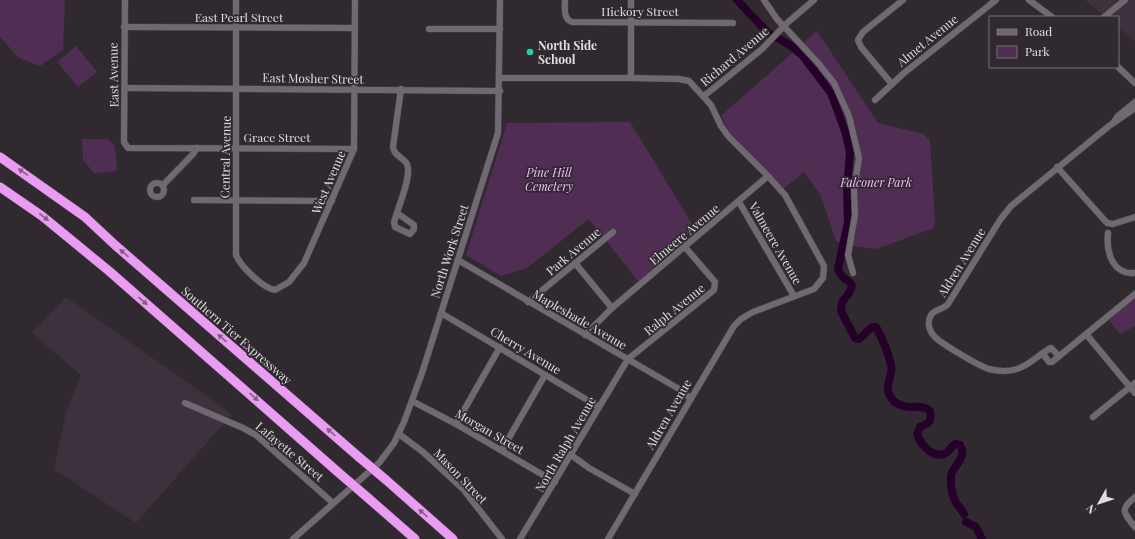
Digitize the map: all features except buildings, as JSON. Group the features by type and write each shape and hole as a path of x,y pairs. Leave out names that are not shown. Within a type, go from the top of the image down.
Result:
{"highway":[{"name":"Southern Tier Expressway","path":"0,157 85,217 115,245 385,478 453,539"},
{"path":"0,187 42,216 97,261 415,539"}],"street":[{"name":"East Avenue","path":"125,0 124,27 126,88 124,142 128,148"},
{"name":"Central Avenue","path":"236,0 236,255 239,262 271,289 280,288"},
{"name":"West Avenue","path":"280,288 289,282 304,263 354,149 355,0"},
{"name":"North Work Street","path":"293,539 379,463 399,434 412,401 498,133 500,91 500,0"},
{"name":"Hickory Street","path":"565,0 565,16 569,21 733,23"},
{"path":"631,0 631,78"},
{"path":"764,0 770,11 819,64 834,83 841,96 851,123 859,158 854,189 856,216 848,255 853,273"},
{"name":"Richard Avenue","path":"704,96 772,39 783,26 814,0"},
{"path":"891,83 861,47 858,40 863,32 903,0"},
{"name":"Almet Avenue","path":"875,100 891,83 996,0"},
{"path":"1029,0 1051,16"},
{"path":"1105,16 1125,0"},
{"name":"East Pearl Street","path":"124,27 355,28"},
{"path":"429,29 500,29"},
{"path":"1119,68 1135,83"},
{"path":"500,78 631,78 684,80 693,84 704,96 715,111 721,126 729,137 768,176"},
{"name":"East Mosher Street","path":"126,88 237,87 500,91"},
{"path":"397,213 408,172 406,163 394,151 393,147 401,89"},
{"name":"Aldren Avenue","path":"1114,122 1118,116 1135,102"},
{"name":"Aldren Avenue","path":"1043,354 1017,369 1000,370 988,368 938,340 932,334 929,324 931,314 943,309 948,304 1008,211 1057,167 1114,122 1121,119 1135,108"},
{"name":"Grace Street","path":"128,148 354,149"},
{"path":"162,185 193,154 197,148"},
{"path":"1057,167 1107,223 1113,224 1135,217"},
{"name":"Elmeere Avenue","path":"585,335 612,308 768,176"},
{"name":"Aldren Avenue","path":"608,539 690,398 734,326 741,318 753,312 814,289 822,280 824,271 822,262 785,195 768,176"},
{"path":"194,200 332,201"},
{"name":"Valmeere Avenue","path":"739,202 794,296"},
{"name":"Park Avenue","path":"528,302 613,232"},
{"path":"1108,233 1107,250 1112,261 1125,271 1135,273"},
{"name":"Ralph Avenue","path":"628,360 714,290 714,282 685,247"},
{"name":"Mapleshade Avenue","path":"458,260 679,389 690,398"},
{"path":"575,263 612,308"},
{"path":"1060,356 1051,348 1043,354 1051,363 1060,356 1135,294"},
{"name":"Cherry Avenue","path":"441,313 599,407"},
{"path":"1086,334 1133,385 1135,393"},
{"path":"456,424 500,347"},
{"name":"North Ralph Avenue","path":"520,539 556,482 628,360"},
{"path":"502,450 545,375"},
{"path":"1093,417 1133,385"},
{"name":"Morgan Street","path":"412,401 456,424 556,482"},
{"name":"Lafayette Street","path":"185,403 256,435 333,503"},
{"name":"Mason Street","path":"399,434 423,452 458,484 502,539"},
{"path":"571,455 589,468 635,494"},
{"path":"1135,498 1126,504 1124,509 1125,514 1135,527"}],"shaded area":[{"path":"1085,0 1135,0 1135,41 1119,28 1119,16 1105,16"},
{"path":"66,297 232,414 136,523 54,469 66,412 81,375 32,333"}],"green space":[{"path":"0,0 65,0 63,50 40,66 19,58 0,37"},
{"name":"Falconer Park","path":"817,31 878,123 923,134 930,140 935,222 933,228 877,249 852,246 836,241 821,196 804,172 783,189 738,142 724,122 722,115"},
{"path":"76,46 97,72 78,87 57,62"},
{"name":"Pine Hill Cemetery","path":"630,122 697,232 638,281 589,219 527,268 501,276 466,255 507,123"},
{"path":"82,139 108,139 115,146 117,171 94,173 83,160"},
{"path":"1135,298 1135,326 1120,334 1109,320"}],"waterway":[{"path":"737,0 768,33 790,45 803,56 831,93 846,134 850,153 847,188 848,222 838,269 841,275 852,285 842,302 841,311 855,338 859,339 872,327 876,327 885,345 892,369 888,382 888,392 890,397 900,405 922,407 930,411 931,418 929,422 920,427 917,434 924,446 932,453 941,455 947,452 955,444 960,445 962,454 952,472 951,483 954,498 964,514"},
{"path":"966,522 976,527 982,539"}],"place":[{"name":"North Side School","path":"530,52"}]}
